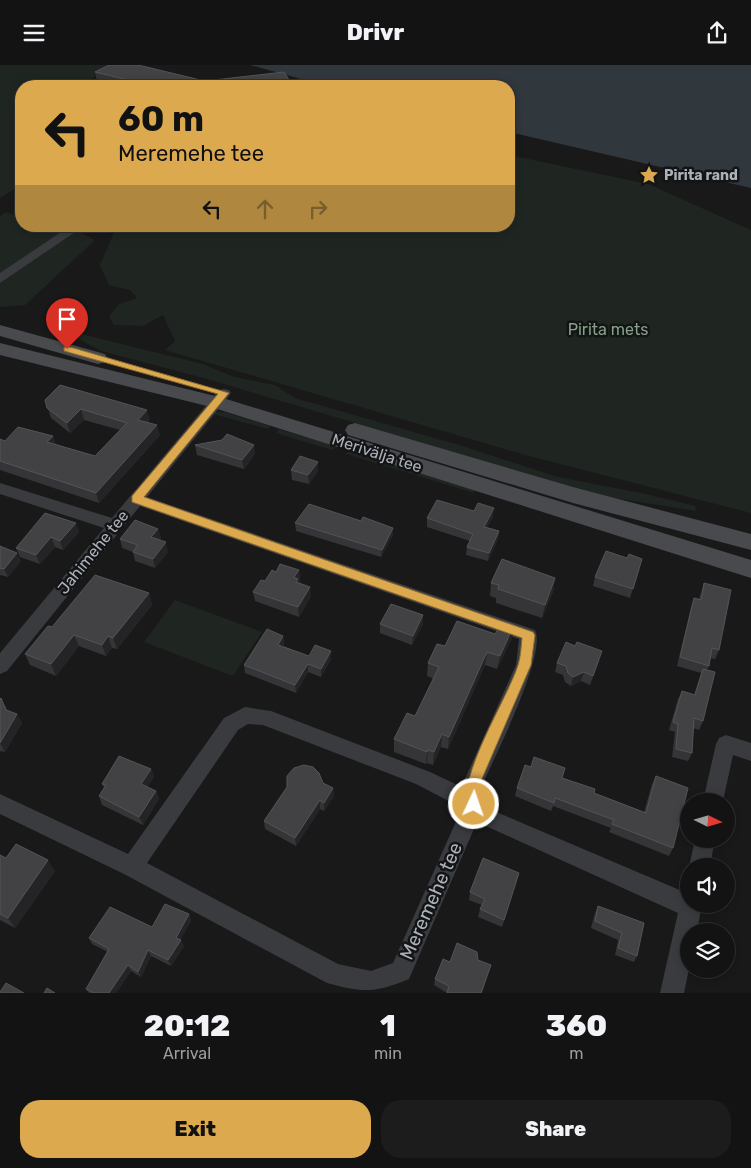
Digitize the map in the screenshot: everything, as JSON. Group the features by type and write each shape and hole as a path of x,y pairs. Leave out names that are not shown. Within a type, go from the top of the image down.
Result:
{"main road":[{"name":"Merivälja tee","path":"0,330 220,397 751,569"},
{"name":"Merivälja tee","path":"0,349 220,397 573,495 751,542"}],"street":[{"path":"0,279 69,232"},
{"name":"Jahimehe tee","path":"0,666 220,397"},
{"path":"0,488 115,525"},
{"name":"Meremehe tee","path":"0,804 132,867 335,975 371,983 401,971 474,804 474,781 524,665 529,635 136,499"},
{"path":"132,867 231,724 245,715 264,717 423,777 474,804 487,819 680,900"},
{"path":"715,793 726,744 751,752"},
{"path":"672,993 689,913"}],"green space":[{"path":"0,65 114,65 106,66 90,80 15,80 15,110 13,112 15,112 15,189 0,198"},
{"name":"Pirita mets","path":"515,156 648,184 751,230 751,513 529,456 165,350 175,341 163,315 143,326 114,325 109,316 119,304 137,298 130,290 109,285 100,265 114,232 515,232"},
{"path":"6,212 15,215 15,232 80,232 95,240 25,305 0,307 0,216"},
{"path":"65,330 203,364 234,377 275,385 295,398 459,445 558,477 646,494 695,506 696,511 614,498 558,483 207,379 101,351"},
{"path":"225,412 271,426 268,429 213,414"},
{"path":"279,429 336,446 332,450 276,433"},
{"path":"348,450 476,489 474,493 346,454"},
{"path":"175,600 262,632 233,676 144,642"}],"shaded area":[{"path":"250,65 751,65 751,188 515,133 515,80 304,80"}],"building":[{"path":"109,65 138,65 201,80 128,80 95,72"},
{"path":"284,72 289,80 214,80"},
{"path":"60,385 147,410 138,420 157,425 96,493 0,461 0,439 5,441 18,427 53,436 47,442 95,456 127,423 81,409 67,423 47,408 45,400"},
{"path":"227,434 254,445 242,460 195,445 222,440"},
{"path":"300,456 318,462 308,475 291,470"},
{"path":"437,500 474,511 478,503 494,508 484,527 499,531 489,553 467,547 473,534 427,518"},
{"path":"309,504 361,521 363,517 393,528 382,550 295,523"},
{"path":"45,513 76,523 60,541 51,537 36,555 16,548"},
{"path":"135,520 158,529 151,537 166,542 153,559 133,552 138,545 120,539"},
{"path":"0,546 17,553 4,569 0,568"},
{"path":"606,551 627,558 629,554 642,559 633,589 595,577"},
{"path":"502,559 555,578 545,605 498,589 499,585 491,583"},
{"path":"280,564 299,570 294,577 298,579 296,582 310,587 298,607 253,592 261,580 265,581 272,570 276,572"},
{"path":"95,575 149,593 113,638 108,636 102,645 74,635 51,664 25,654 48,626 52,627"},
{"path":"704,583 731,590 719,650 712,648 709,666 680,657 694,598 701,600"},
{"path":"391,604 423,615 413,636 380,624"},
{"path":"457,621 495,634 503,621 514,625 500,656 487,652 449,737 442,734 434,752 428,750 427,752 394,739 407,713 415,716 439,667 428,663 437,644 445,646"},
{"path":"267,629 283,636 278,645 309,656 315,645 331,651 321,669 308,664 295,685 244,665"},
{"path":"566,642 575,646 577,642 602,651 593,676 584,672 573,677 568,673 566,666 557,663"},
{"path":"703,669 715,672 703,721 694,718 692,753 676,749 678,724 673,722 682,691 695,695"},
{"path":"0,699 6,710 17,714 0,743"},
{"path":"119,756 151,769 141,784 156,791 139,817 99,796 106,785 102,784"},
{"path":"534,757 565,768 562,778 595,789 594,793 646,813 656,776 688,788 687,793 680,793 680,820 673,848 612,824 614,820 555,798 554,803 517,788 525,765 531,767"},
{"path":"304,765 313,767 319,773 323,783 333,788 324,803 320,800 295,838 264,821 287,787 287,776 294,768"},
{"path":"16,844 48,860 8,918 0,914 0,855 6,858"},
{"path":"483,858 519,873 504,920 480,909 485,899 470,892"},
{"path":"165,904 189,914 176,938 181,940 168,960 148,950 138,972 128,965 109,993 94,993 86,989 109,949 89,938 110,907 152,927"},
{"path":"598,906 644,923 637,956 618,948 622,933 595,921"},
{"path":"457,943 477,952 478,960 491,965 481,993 447,993 449,986 435,979 443,959 450,962"},
{"path":"6,983 24,993 0,993"},
{"path":"47,988 55,993 44,993"}],"place":[{"name":"Pirita rand","path":"649,175"}],"route":[{"path":"67,349 224,393 136,499 529,635 524,665 474,781 474,804"}]}
